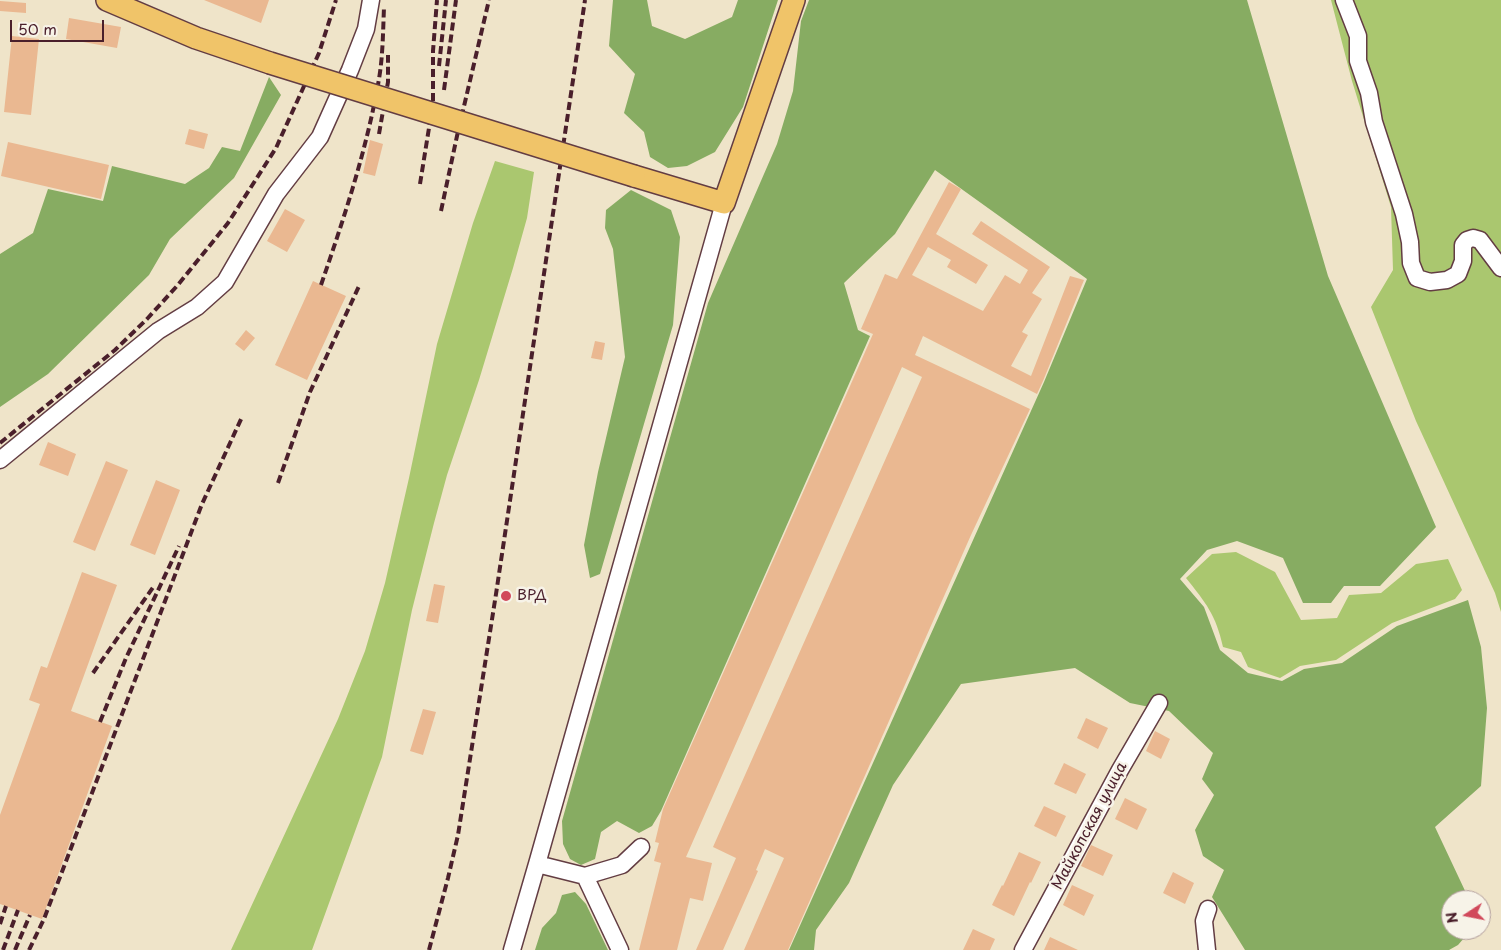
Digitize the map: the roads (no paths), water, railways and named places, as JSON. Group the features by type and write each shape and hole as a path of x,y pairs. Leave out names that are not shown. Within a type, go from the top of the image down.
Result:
{"main road":[{"path":"107,0 196,38 270,64 724,203 794,0"}],"street":[{"path":"0,460 158,331 197,307 225,282 276,194 320,137 366,29 371,0"},
{"path":"1344,0 1358,36 1358,61 1369,93 1374,122 1404,214 1410,242 1411,263 1417,278 1430,282 1447,280 1458,274 1463,261 1463,245 1473,238 1480,240 1501,268"},
{"path":"512,950 538,864 724,203"},
{"name":"Майкопская улица","path":"1024,950 1120,770 1160,703"},
{"path":"538,864 585,876 622,864 641,847"},
{"path":"585,876 620,950"},
{"path":"1207,950 1204,921 1208,909"}],"railway":[{"path":"0,443 115,350 177,286 228,223 276,148 319,53 336,0"},
{"path":"420,184 433,103 433,51 437,0"},
{"path":"439,66 446,0"},
{"path":"444,90 456,0"},
{"path":"441,211 489,0"},
{"path":"429,950 458,835 585,0"},
{"path":"321,285 346,209 374,105 383,43 384,7"},
{"path":"379,134 388,82 388,55"},
{"path":"278,483 310,392 360,284"},
{"path":"29,950 44,919 202,504 242,417"},
{"path":"100,722 126,658 179,546"},
{"path":"93,673 154,586"},
{"path":"0,924 6,906"},
{"path":"3,950 18,910"},
{"path":"15,950 30,915"}],"place":[{"name":"ВРД","path":"506,596"}]}
